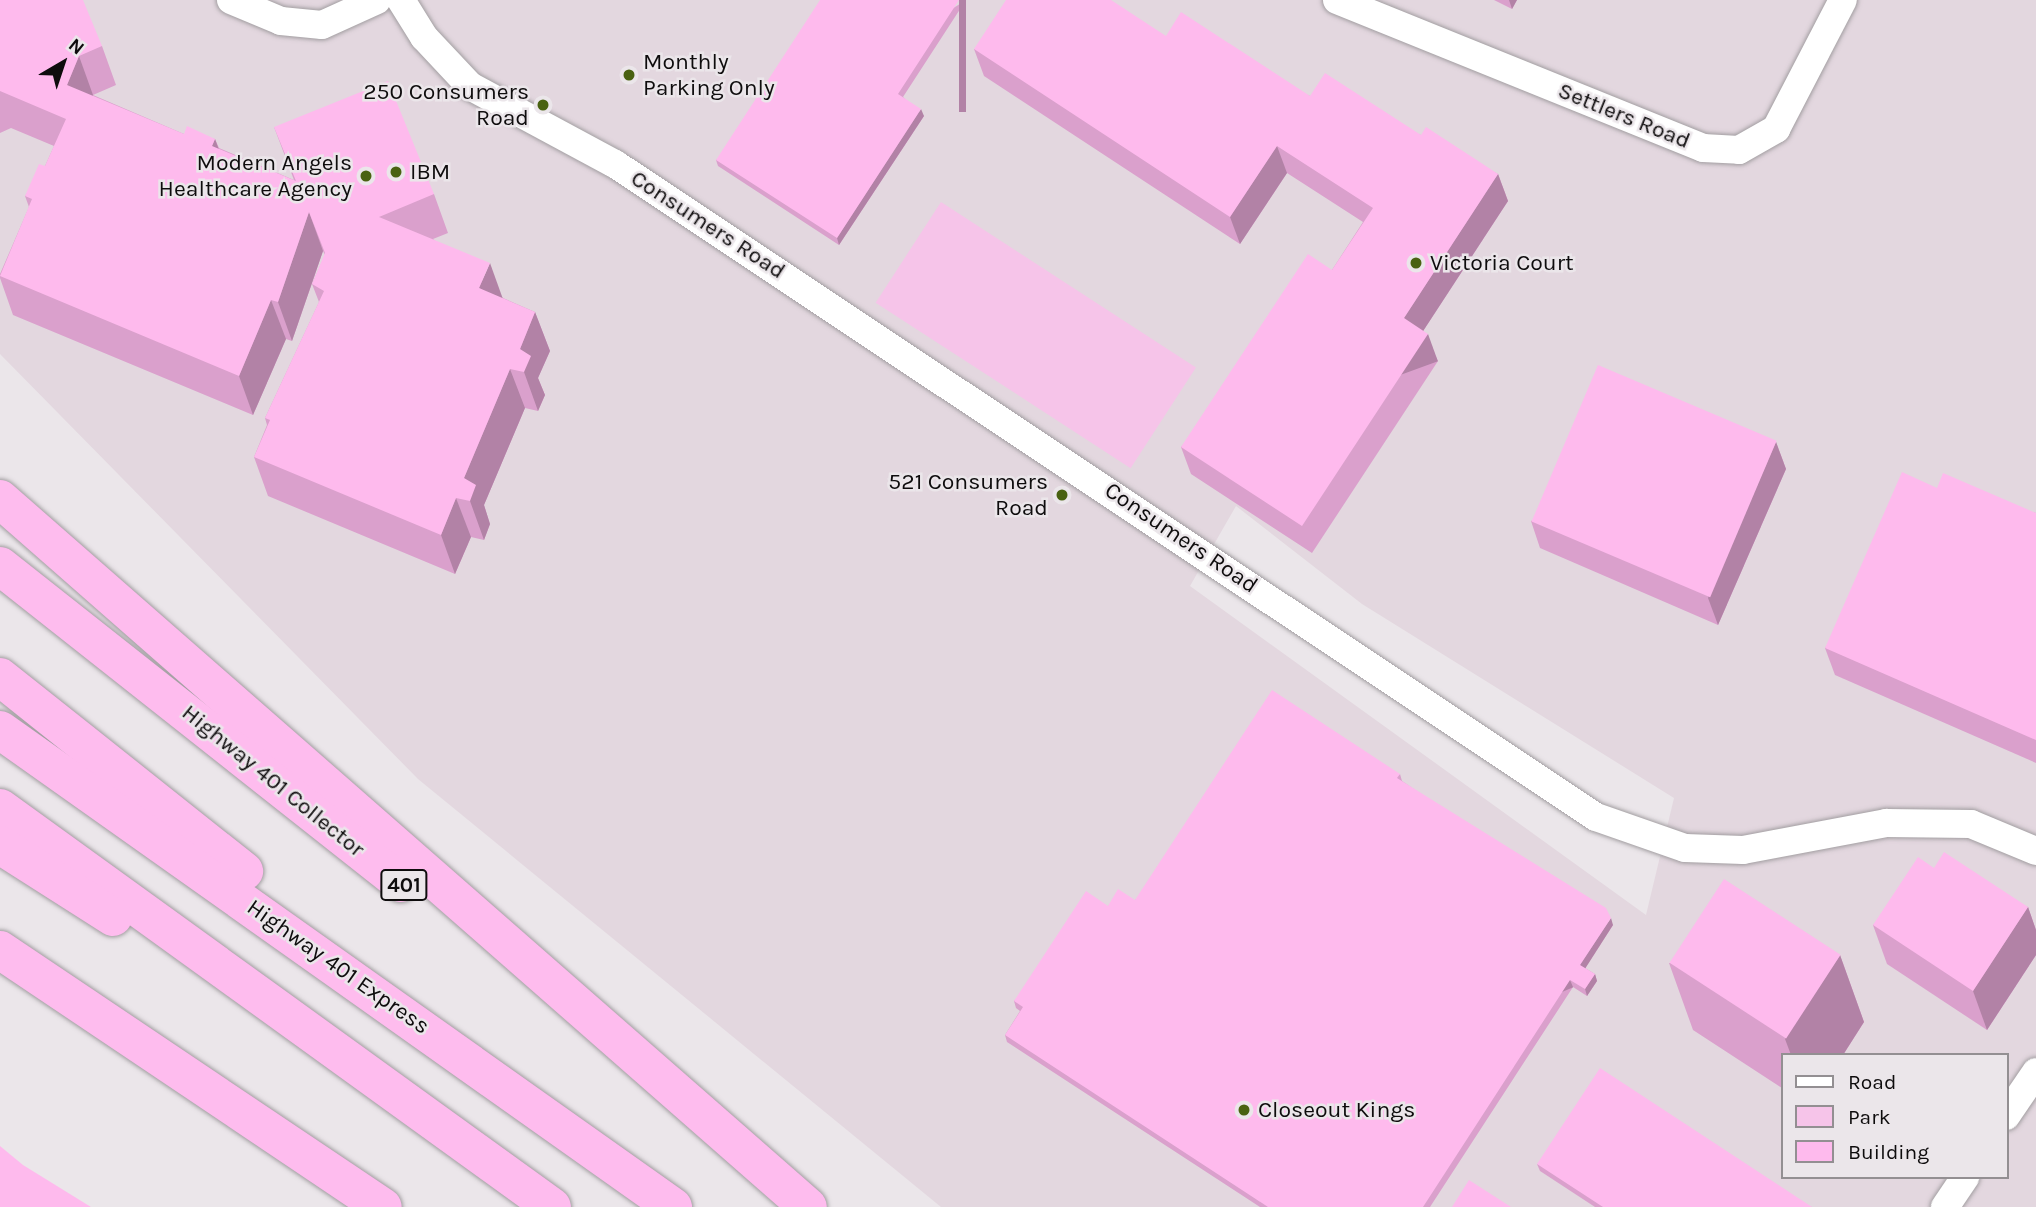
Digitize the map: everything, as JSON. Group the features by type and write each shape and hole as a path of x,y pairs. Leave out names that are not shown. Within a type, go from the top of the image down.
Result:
{"highway":[{"path":"0,499 808,1207"},
{"name":"Highway 401 Collector","path":"0,566 808,1207"},
{"path":"0,677 612,1159"},
{"name":"Highway 401 Express","path":"0,730 612,1159 673,1207"},
{"path":"0,808 380,1078 552,1207"},
{"path":"0,845 380,1078"},
{"path":"0,936 158,1053"},
{"path":"0,950 158,1053 383,1207"}],"street":[{"path":"231,0 281,21 322,25 377,0"},
{"name":"Consumers Road","path":"401,0 424,37 470,86 615,164 1596,817 1685,848 1743,850 1886,822 1971,824 2036,851"},
{"name":"Settlers Road","path":"1337,0 1703,148 1739,150 1776,129 1843,0"},
{"path":"2008,1113 2036,1072"},
{"path":"1945,1207 1964,1179"}],"shaded area":[{"path":"0,0 2036,0 2036,1207 941,1207 418,779 0,354","holes":["1236,506 1362,604 1674,798 1646,915 1190,586"]}],"green space":[{"path":"941,202 1196,368 1131,468 876,303"}],"building":[{"path":"0,0 83,0 102,46 79,56 67,85 184,134 187,126 215,139 212,146 296,181 274,127 388,81 434,194 379,217 490,263 479,288 535,312 520,349 531,356 524,372 510,369 464,478 476,485 470,501 456,498 441,535 254,457 270,420 265,418 324,291 312,284 325,253 309,212 278,302 271,300 239,376 0,276 32,199 25,196 39,164 45,166 66,119 0,91"},
{"path":"820,0 959,0 898,94 921,109 837,238 716,160"},
{"name":"Victoria Court","path":"1006,0 1111,0 1166,36 1181,12 1310,96 1325,73 1421,135 1426,127 1498,174 1404,318 1428,334 1302,526 1181,447 1308,254 1332,270 1373,208 1277,146 1230,217 974,49"},
{"path":"1598,365 1777,441 1710,597 1532,521"},
{"path":"1902,472 1937,488 1943,473 2036,513 2036,740 1825,648"},
{"path":"1272,690 1400,774 1397,778 1606,908 1611,918 1580,965 1595,974 1585,989 1570,980 1423,1207 1268,1207 1005,1035 1023,1007 1014,1001 1086,891 1108,906 1118,889 1135,900"},
{"path":"1944,852 2028,907 1973,991 1873,925 1918,857 1934,868"},
{"path":"1724,879 1841,955 1786,1039 1670,963"},
{"path":"1600,1068 1812,1207 1603,1207 1537,1164"},
{"path":"0,1146 23,1165 91,1207 0,1207"},
{"path":"1469,1180 1511,1207 1452,1207"}],"place":[{"name":"Monthly Parking Only","path":"629,75"},
{"name":"250 Consumers Road","path":"543,105"},
{"name":"IBM","path":"396,172"},
{"name":"Modern Angels Healthcare Agency","path":"366,176"},
{"name":"Victoria Court","path":"1416,263"},
{"name":"521 Consumers Road","path":"1062,495"},
{"name":"Closeout Kings","path":"1244,1110"}]}
